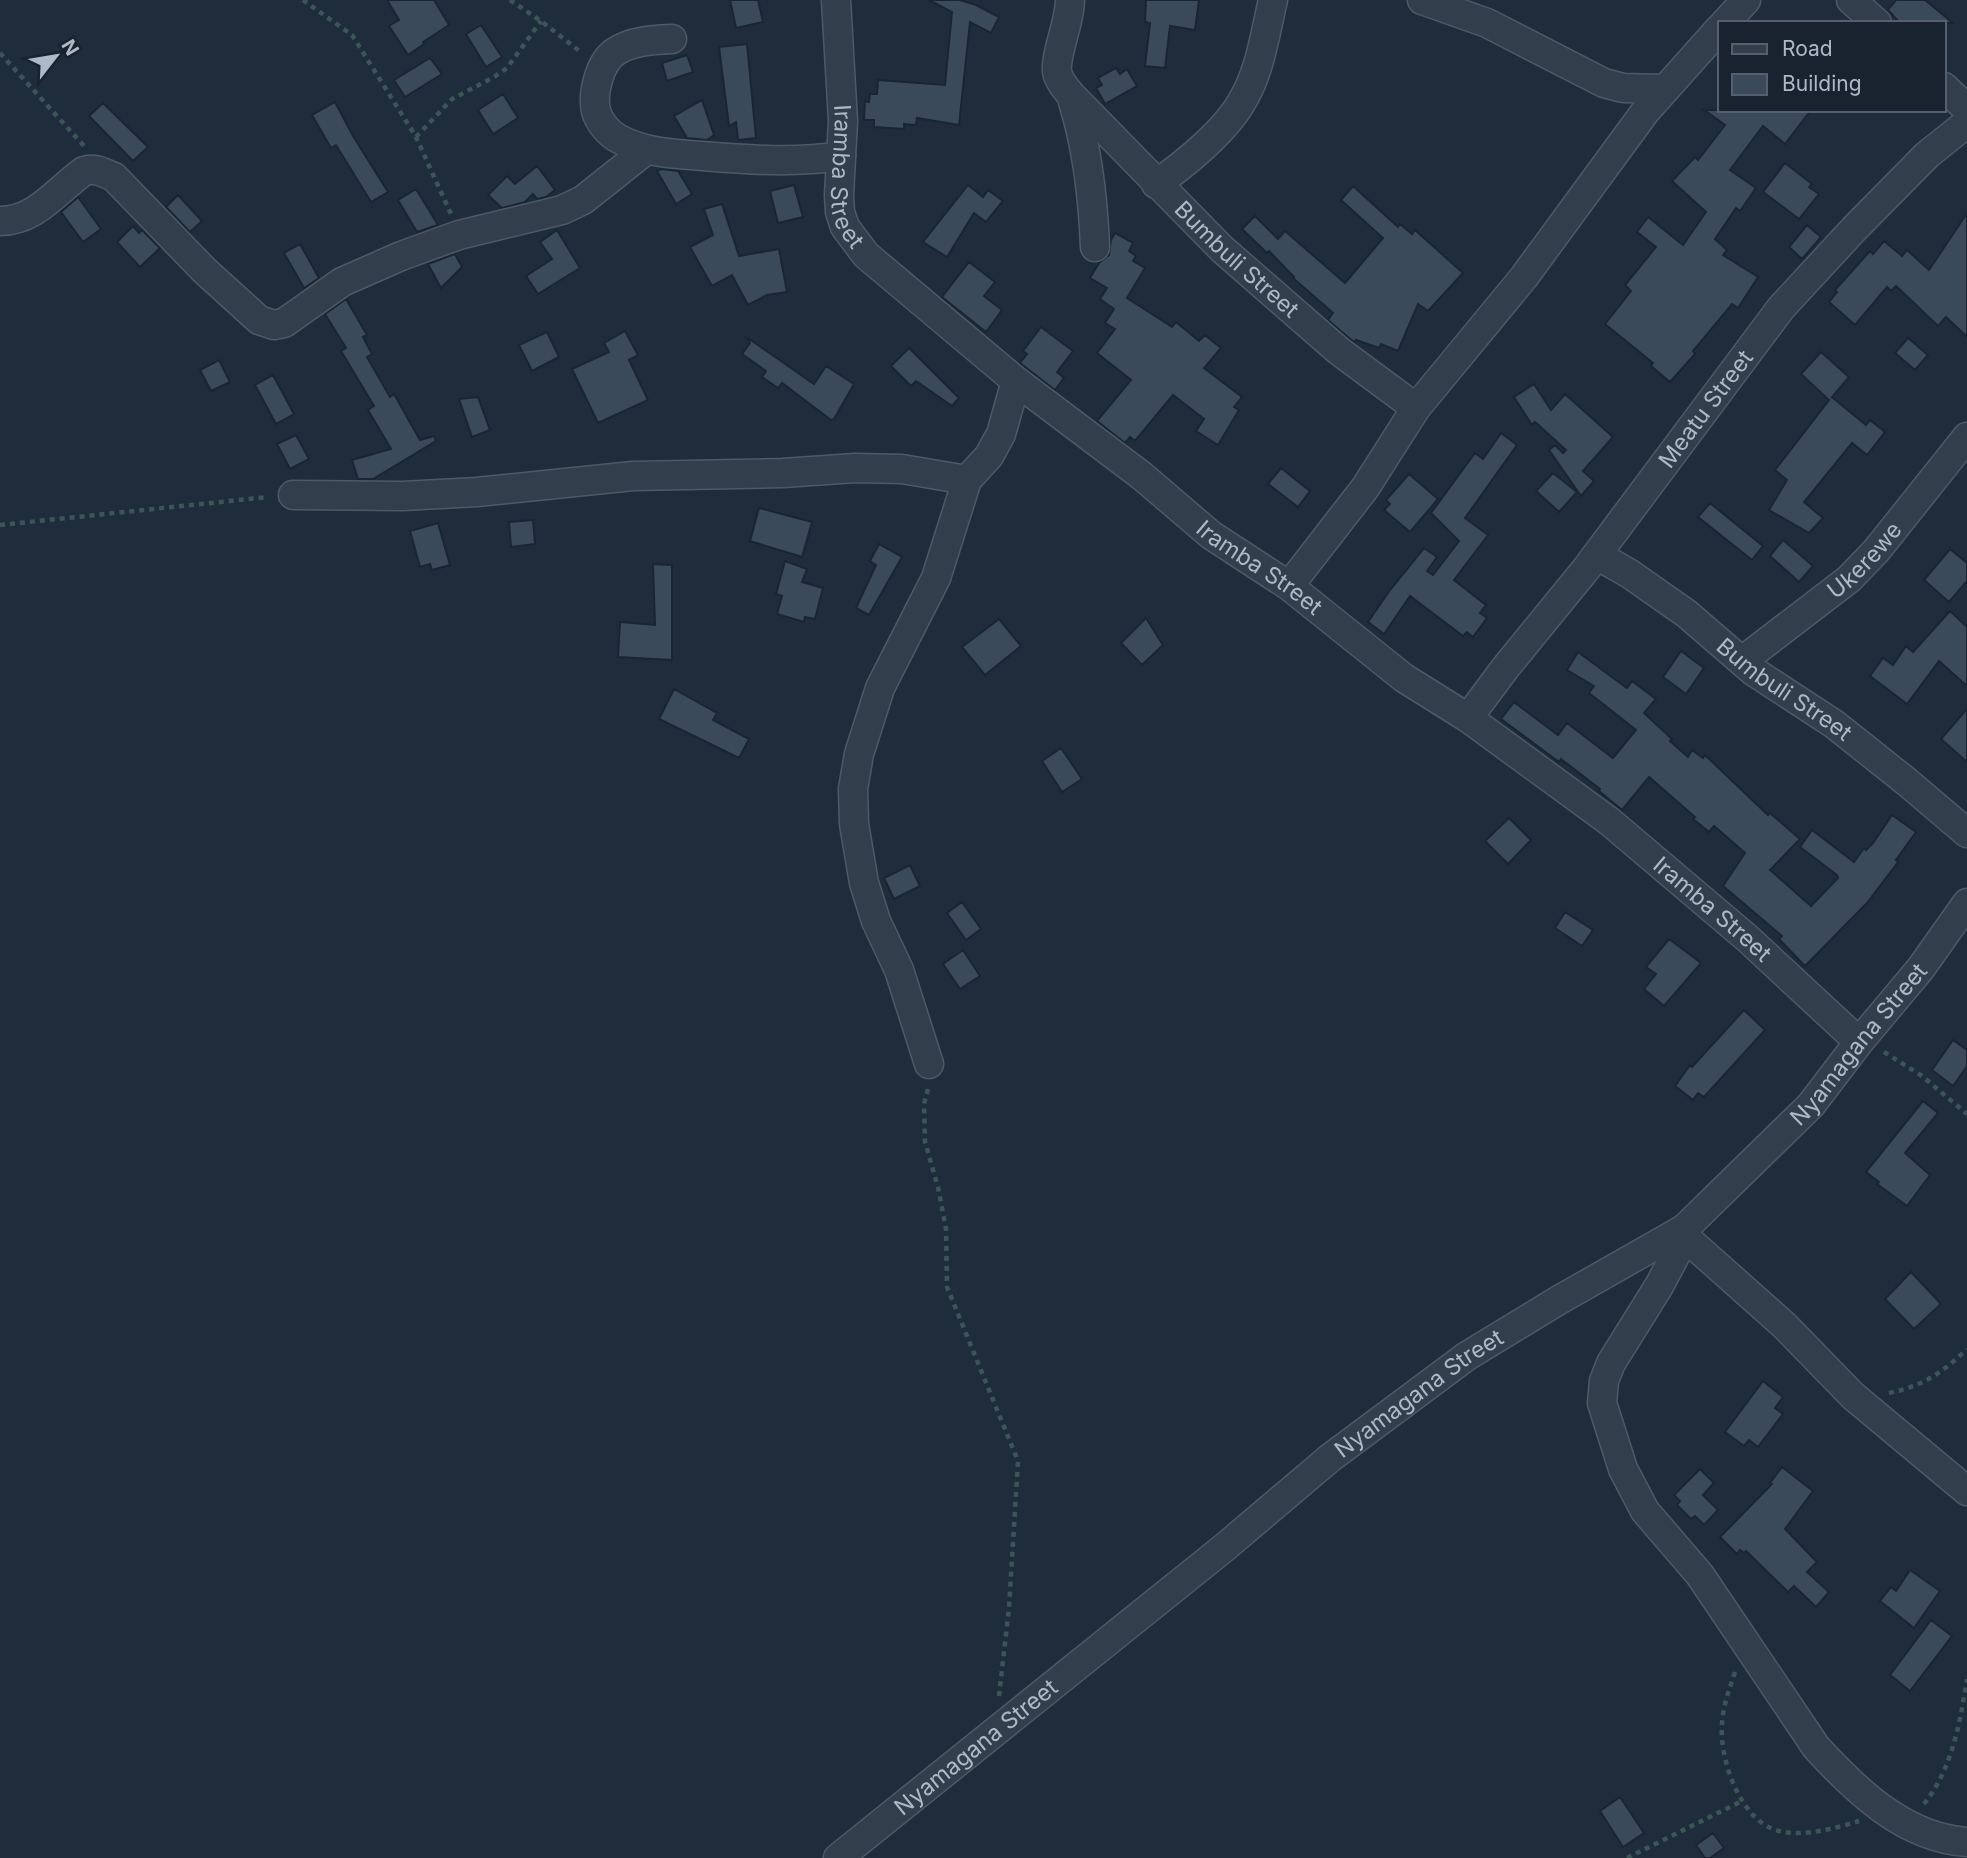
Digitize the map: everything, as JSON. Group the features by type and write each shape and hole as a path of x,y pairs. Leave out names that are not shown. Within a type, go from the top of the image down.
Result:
{"street":[{"name":"Iramba Street","path":"836,0 842,92 840,212 845,227 859,247 1016,381 1142,475 1210,535 1289,586 1404,678 1468,718 1609,821 1747,938 1859,1042"},
{"name":"Bumbuli Street","path":"1070,0 1070,15 1057,71 1061,82 1072,96 1222,248 1328,342 1416,408"},
{"path":"1156,184 1182,166 1209,141 1241,103 1258,63 1273,0"},
{"path":"1422,0 1487,23 1604,83 1623,88 1665,89"},
{"path":"1727,21 1746,0"},
{"path":"1851,0 1875,21"},
{"path":"1289,586 1365,488 1416,408 1524,277 1589,186 1665,89 1718,30"},
{"path":"672,39 628,45 613,53 601,69 596,110 602,123 617,138 646,150 760,162 842,156"},
{"path":"1946,89 1967,109"},
{"name":"Bumbuli Street","path":"1072,96 1088,168 1095,247"},
{"name":"Meatu Street","path":"1468,718 1597,555 1781,308 1927,155 1967,123"},
{"path":"0,221 13,221 34,211 84,171 98,170 114,177 205,271 259,320 274,325 285,323 342,282 401,256 458,235 562,210 583,200 646,150"},
{"path":"929,1064 899,970 876,921 864,883 854,824 853,789 859,754 880,688 936,578 967,480 989,456 1001,434 1016,381"},
{"name":"Ukerewe","path":"1742,662 1849,579 1876,551 1967,437"},
{"path":"293,495 403,496 477,492 633,476 783,473 855,468 902,469 967,480"},
{"name":"Bumbuli Street","path":"1597,555 1630,574 1687,614 1742,662 1834,724 1967,833"},
{"name":"Nyamagana Street","path":"838,1858 1225,1547 1330,1458 1467,1356 1559,1300 1684,1233 1811,1105 1921,968 1967,903"},
{"path":"1967,1491 1853,1396 1785,1326 1684,1233 1659,1286 1611,1363 1604,1381 1602,1402 1623,1469 1645,1511 1700,1575 1816,1747 1853,1784 1897,1817 1929,1835 1967,1842"}],"path":[{"path":"303,0 352,35 416,137 439,183 458,235"},
{"path":"510,0 601,69"},
{"path":"416,137 452,99 494,78 507,68 541,21"},
{"path":"0,53 85,148"},
{"path":"0,525 293,495"},
{"path":"1859,1042 1889,1054 1922,1076 1967,1114"},
{"path":"929,1064 924,1104 925,1142 946,1229 947,1287 1018,1461 1009,1608 995,1732"},
{"path":"1853,1396 1907,1390 1944,1371 1967,1349"},
{"path":"1741,1637 1721,1727 1726,1761 1742,1801 1766,1826 1776,1831 1788,1833 1828,1829 1897,1817 1939,1785 1954,1744 1967,1679"},
{"path":"1628,1858 1742,1801"}],"building":[{"path":"387,0 434,0 449,25 408,55 389,26 399,20"},
{"path":"730,0 758,0 763,22 736,28"},
{"path":"929,0 960,0 999,17 991,33 970,22 959,125 917,118 916,125 904,124 904,129 874,127 874,120 864,120 865,101 869,102 870,94 877,94 878,80 945,85 952,12"},
{"path":"1146,0 1199,0 1195,30 1170,26 1165,68 1145,66 1150,23 1145,22"},
{"path":"1896,0 1925,0 1953,23 1898,21 1888,10"},
{"path":"481,25 502,57 486,67 466,34"},
{"path":"747,44 756,138 738,140 736,122 729,126 719,47"},
{"path":"687,55 693,72 667,81 662,63"},
{"path":"430,58 442,74 405,97 394,80"},
{"path":"1116,68 1120,74 1127,69 1137,86 1105,104 1096,88 1102,85 1098,78"},
{"path":"503,94 518,118 493,134 478,110"},
{"path":"702,100 714,135 707,140 687,138 674,116"},
{"path":"335,102 388,192 371,202 336,145 331,148 312,115"},
{"path":"103,103 148,147 133,161 89,116"},
{"path":"1704,110 1809,112 1785,144 1763,126 1730,170 1756,188 1740,211 1736,208 1715,239 1727,250 1723,255 1758,277 1738,308 1732,304 1693,351 1695,354 1670,382 1651,366 1653,363 1605,324 1631,291 1625,285 1656,247 1637,232 1648,217 1683,245 1706,212 1672,181 1695,157 1698,160 1725,125"},
{"path":"1785,163 1812,184 1809,187 1819,194 1799,219 1763,192"},
{"path":"537,166 555,190 546,197 537,199 533,194 525,202 502,208 488,195 507,176 515,184"},
{"path":"657,171 678,171 692,194 676,204"},
{"path":"794,185 803,217 778,223 770,191"},
{"path":"968,185 983,197 988,190 1003,201 986,222 974,213 947,257 923,242"},
{"path":"1353,186 1398,227 1400,224 1412,234 1415,230 1463,273 1428,311 1418,304 1398,351 1381,344 1379,348 1356,340 1354,342 1328,320 1333,313 1293,278 1269,251 1267,253 1242,229 1255,216 1278,239 1285,231 1345,283 1383,238 1341,200"},
{"path":"416,189 438,225 417,232 398,200"},
{"path":"178,195 202,221 190,232 166,207"},
{"path":"78,197 101,229 83,242 61,212"},
{"path":"722,204 739,256 779,249 787,292 767,295 748,305 732,275 712,286 690,247 713,235 704,209"},
{"path":"1967,213 1967,337 1946,317 1938,326 1896,286 1891,291 1887,287 1855,325 1829,302 1837,292 1835,290 1870,251 1873,254 1884,241 1902,256 1907,250 1929,270"},
{"path":"1807,225 1821,237 1802,259 1789,247"},
{"path":"133,226 139,233 142,230 160,248 140,267 117,242"},
{"path":"557,230 580,268 538,294 526,276 552,259 540,242"},
{"path":"1115,233 1133,243 1129,251 1136,256 1133,261 1145,268 1127,298 1172,327 1176,322 1199,341 1205,335 1221,348 1204,368 1242,397 1234,407 1239,410 1218,445 1196,431 1204,419 1173,395 1135,441 1130,437 1125,443 1097,421 1131,380 1097,353 1115,329 1105,323 1114,309 1100,299 1107,288 1090,278 1099,263 1109,255"},
{"path":"300,244 319,278 304,288 284,253"},
{"path":"455,254 462,267 441,288 428,264"},
{"path":"969,262 995,282 984,296 1002,310 986,332 942,297"},
{"path":"346,299 367,335 363,337 372,354 367,357 390,397 394,394 420,440 434,436 436,441 373,479 358,479 352,460 391,449 368,410 374,406 341,351 346,348 325,314"},
{"path":"1041,327 1073,351 1057,372 1064,378 1055,390 1020,363 1027,354 1023,351"},
{"path":"625,331 638,355 629,360 648,400 598,423 572,369 609,352 604,343"},
{"path":"547,332 559,357 532,371 519,345"},
{"path":"745,336 814,384 826,366 854,384 834,419 831,420 782,383 778,388 762,377 766,371 742,354 750,343"},
{"path":"1908,338 1928,355 1915,370 1895,353"},
{"path":"909,348 959,398 952,406 916,381 911,386 891,366"},
{"path":"1821,352 1849,377 1832,397 1866,425 1870,420 1885,432 1867,455 1852,443 1804,502 1823,518 1809,533 1769,510 1787,480 1775,470 1829,400 1801,374"},
{"path":"219,360 230,382 211,391 200,370"},
{"path":"273,375 294,414 276,424 255,385"},
{"path":"1534,384 1551,410 1565,394 1613,437 1583,471 1594,481 1581,496 1549,450 1555,445 1563,453 1566,450 1535,422 1532,425 1514,397"},
{"path":"478,397 490,430 472,437 459,399"},
{"path":"1501,433 1517,445 1465,518 1488,535 1454,580 1486,605 1480,613 1487,618 1473,637 1467,632 1463,636 1410,596 1384,634 1368,622 1390,590 1424,548 1437,557 1427,571 1433,575 1459,541 1431,513 1475,453 1483,459"},
{"path":"296,435 309,459 290,469 277,444"},
{"path":"1281,468 1310,491 1298,507 1268,484"},
{"path":"1553,473 1577,492 1559,512 1536,491"},
{"path":"1409,474 1438,499 1410,532 1384,510 1390,504 1386,500"},
{"path":"1710,503 1763,546 1752,560 1698,517"},
{"path":"759,508 812,522 802,557 750,541"},
{"path":"533,520 535,544 511,547 509,522"},
{"path":"438,523 450,565 432,570 430,564 420,567 410,531"},
{"path":"1783,540 1813,566 1799,582 1770,556"},
{"path":"879,544 902,557 869,615 856,608 876,565 870,561"},
{"path":"1950,549 1967,563 1967,581 1949,602 1924,580"},
{"path":"785,561 807,569 802,582 823,588 815,619 805,617 804,622 777,614 782,596 776,594"},
{"path":"653,564 672,565 672,660 618,657 620,622 655,625"},
{"path":"1950,611 1967,627 1967,686 1939,661 1907,704 1870,676 1883,658 1893,665 1906,646 1913,652"},
{"path":"1146,618 1163,645 1142,665 1121,643"},
{"path":"999,619 1021,646 985,675 962,647"},
{"path":"1681,651 1704,668 1686,694 1663,677"},
{"path":"1578,652 1627,688 1632,681 1656,699 1644,713 1672,739 1670,741 1688,757 1692,750 1703,758 1705,755 1768,815 1770,813 1800,839 1770,870 1811,906 1838,878 1800,847 1812,830 1854,862 1864,848 1866,850 1873,843 1892,815 1916,832 1896,860 1898,862 1867,903 1805,966 1779,939 1782,936 1723,886 1745,853 1714,826 1709,832 1649,777 1622,810 1561,759 1559,762 1501,719 1514,702 1558,735 1567,723 1613,758 1636,730 1589,693 1594,686 1567,670"},
{"path":"674,689 717,713 713,720 749,739 739,758 659,719"},
{"path":"1967,709 1967,762 1941,739"},
{"path":"1061,748 1082,779 1062,792 1042,761"},
{"path":"1509,818 1531,840 1508,864 1485,841"},
{"path":"910,865 920,886 894,899 884,878"},
{"path":"962,902 981,929 966,940 947,913"},
{"path":"1565,912 1593,930 1582,946 1555,928"},
{"path":"1669,939 1701,963 1664,1006 1644,989 1656,974 1646,967"},
{"path":"963,950 980,976 960,989 943,964"},
{"path":"1744,1010 1765,1030 1704,1097 1698,1093 1693,1100 1675,1086 1690,1065 1692,1067"},
{"path":"1953,1040 1967,1050 1967,1066 1953,1086 1932,1070"},
{"path":"1923,1101 1938,1113 1905,1153 1930,1175 1907,1206 1877,1184 1879,1182 1866,1172"},
{"path":"1911,1272 1941,1304 1914,1329 1885,1299"},
{"path":"1763,1381 1783,1397 1775,1408 1783,1414 1758,1447 1749,1440 1744,1446 1725,1432"},
{"path":"1782,1467 1813,1491 1785,1529 1817,1562 1807,1572 1829,1592 1816,1607 1794,1586 1788,1592 1746,1551 1744,1553 1740,1550 1737,1554 1720,1537 1772,1484 1770,1483"},
{"path":"1700,1469 1714,1483 1703,1495 1718,1510 1704,1525 1695,1516 1691,1519 1677,1505 1680,1501 1674,1495"},
{"path":"1910,1570 1940,1591 1914,1628 1880,1601 1891,1587 1896,1591"},
{"path":"1931,1620 1952,1636 1910,1691 1890,1675"},
{"path":"1620,1797 1644,1833 1623,1847 1600,1811"},
{"path":"1713,1833 1724,1848 1710,1858 1705,1858 1696,1845"}]}
